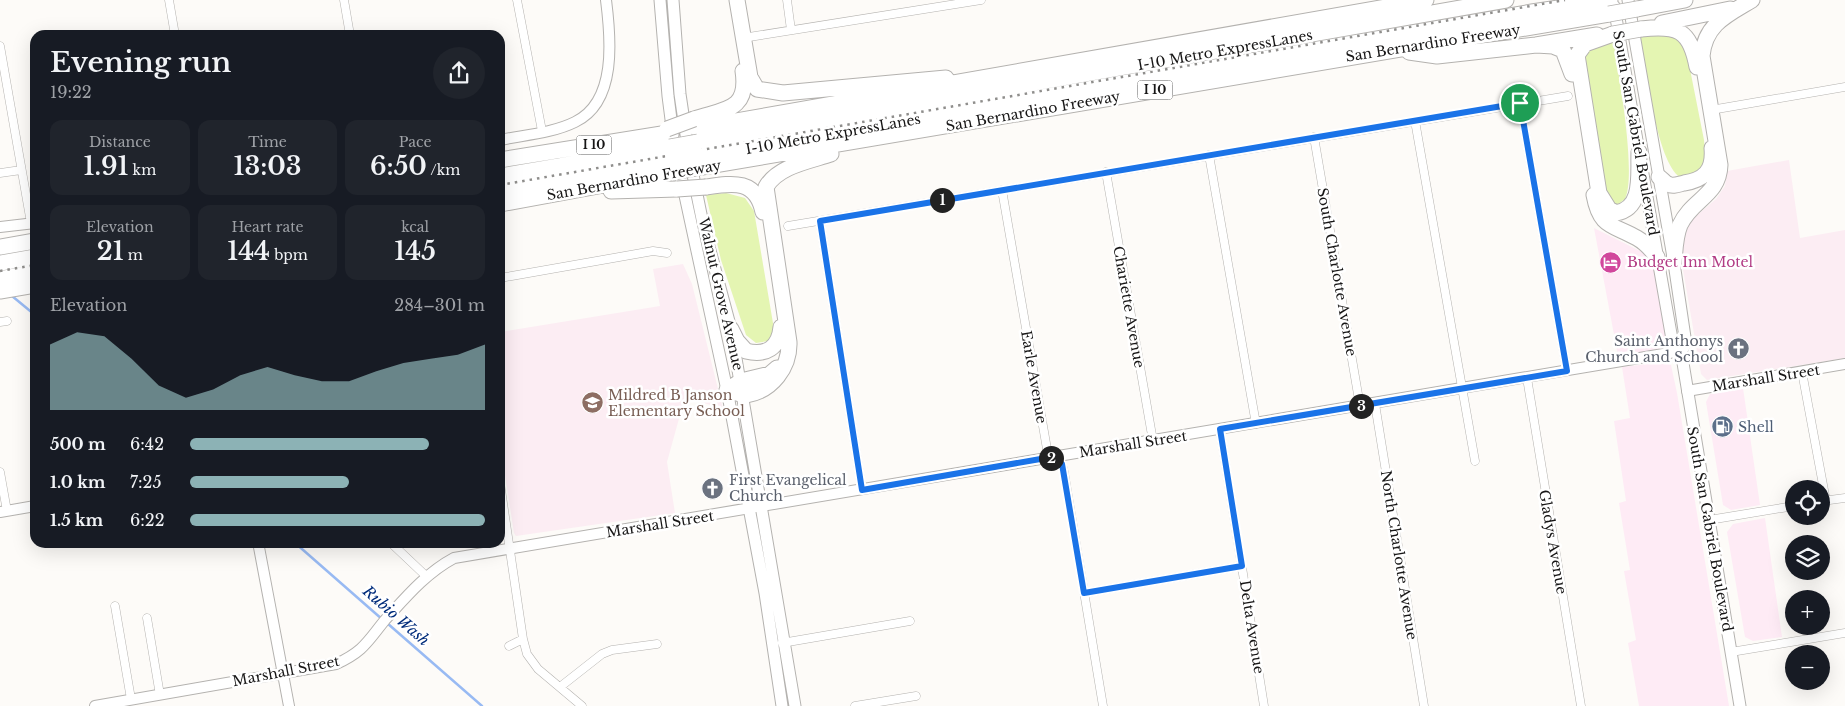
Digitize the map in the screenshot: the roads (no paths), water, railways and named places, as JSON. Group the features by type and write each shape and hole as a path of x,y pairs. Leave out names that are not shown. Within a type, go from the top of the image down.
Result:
{"highway":[{"path":"669,146 698,143 742,98 744,92 732,0"},
{"path":"737,0 750,78 757,88 764,91 783,93 933,78 988,78"},
{"name":"San Bernardino Freeway","path":"698,143 988,78 1426,0"},
{"name":"I-10 Metro ExpressLanes","path":"698,143 1506,0"},
{"name":"San Bernardino Freeway","path":"505,160 698,143 870,140 1393,50 1610,4 1633,5 1685,0"},
{"path":"1641,30 1746,3"},
{"path":"1674,263 1680,224 1689,210 1713,188 1719,177 1720,165 1702,56 1703,44 1712,27 1720,19 1746,3"},
{"name":"I-10 Metro ExpressLanes","path":"505,175 669,146 1532,12 1610,4"},
{"path":"1393,50 1437,56 1536,45 1594,35 1663,27 1674,28 1690,40 1695,56 1712,160 1707,173 1700,180 1669,185 1659,177"},
{"path":"1613,34 1585,44 1577,55 1599,193 1608,209 1616,213 1630,208 1636,198 1639,152"},
{"path":"1536,45 1558,47 1567,56 1572,70 1595,201 1601,219 1612,228 1646,244 1657,257"},
{"path":"742,388 757,392 776,378 788,363 790,352 766,187 770,180 784,170 870,140"},
{"name":"I-10 Metro ExpressLanes","path":"505,190 669,146"},
{"name":"San Bernardino Freeway","path":"505,203 565,192 669,146"},
{"path":"565,192 677,189 739,184 751,190 758,197 763,210 783,346 779,366 770,374 742,388 727,390"},
{"path":"0,239 30,242"},
{"path":"0,247 30,242"},
{"path":"0,263 30,258"},
{"path":"5,278 30,273"},
{"path":"0,292 28,286"},
{"path":"732,329 737,341 746,351 759,352 772,349 778,343 781,327"}],"main road":[{"name":"Walnut Grove Avenue","path":"660,0 668,96 676,158 755,508 779,644 795,706"},
{"name":"Walnut Grove Avenue","path":"673,0 680,94 703,224 732,329 742,388 755,508"},
{"name":"South San Gabriel Boulevard","path":"1610,4 1639,152 1673,345 1681,352 1740,706"},
{"name":"South San Gabriel Boulevard","path":"1633,5 1686,344 1681,352"},
{"name":"Walnut Grove Avenue","path":"779,644 782,706"}],"street":[{"path":"168,0 174,30"},
{"path":"344,0 349,30"},
{"path":"517,0 542,131"},
{"path":"505,139 575,122 595,106 603,93 609,46 606,0"},
{"path":"786,0 792,30"},
{"path":"749,37 976,0"},
{"path":"0,46 21,170 30,210"},
{"path":"1711,110 1845,87"},
{"path":"788,226 1568,96"},
{"path":"1520,103 1567,371"},
{"path":"1415,121 1475,460"},
{"name":"South Charlotte Avenue","path":"1314,137 1360,406"},
{"path":"1209,155 1256,424"},
{"path":"0,173 21,170"},
{"name":"Chariette Avenue","path":"1106,172 1153,441"},
{"name":"Earle Avenue","path":"1002,190 1047,449 1052,457 1062,464 1102,706"},
{"path":"820,221 862,490"},
{"path":"0,227 30,223"},
{"path":"505,277 653,252 667,253"},
{"name":"Marshall Street","path":"95,706 336,664 352,657 366,646 379,627 426,576 454,558 1681,352"},
{"name":"Marshall Street","path":"1687,391 1845,364"},
{"path":"1802,372 1820,480"},
{"name":"Gladys Avenue","path":"1527,378 1581,706"},
{"name":"North Charlotte Avenue","path":"1375,404 1424,706"},
{"name":"Delta Avenue","path":"1220,429 1264,706"},
{"path":"0,472 3,511 30,507"},
{"path":"1830,500 1845,498"},
{"path":"1709,520 1785,507"},
{"path":"505,516 523,639 527,654 538,669 582,706"},
{"path":"259,548 289,706"},
{"path":"396,548 426,576"},
{"path":"1084,593 1242,566"},
{"path":"115,606 132,699"},
{"path":"147,618 160,695"},
{"path":"779,644 910,622"},
{"path":"1731,652 1845,633"},
{"path":"509,646 523,639"},
{"path":"560,688 602,654 612,650 657,644"},
{"path":"855,706 916,696"}],"waterway":[{"name":"Rubio Wash","path":"12,296 30,311"},
{"name":"Rubio Wash","path":"301,548 383,620"},
{"name":"Rubio Wash","path":"387,623 482,706"}],"railway":[{"path":"505,184 1565,0"},
{"path":"0,271 30,266"}],"place":[{"name":"Budget Inn Motel","path":"1611,262"},
{"name":"Saint Anthonys Church and School","path":"1739,349"},
{"name":"Mildred B Janson Elementary School","path":"592,403"},
{"name":"Shell","path":"1722,427"},
{"name":"First Evangelical Church","path":"713,488"}]}
